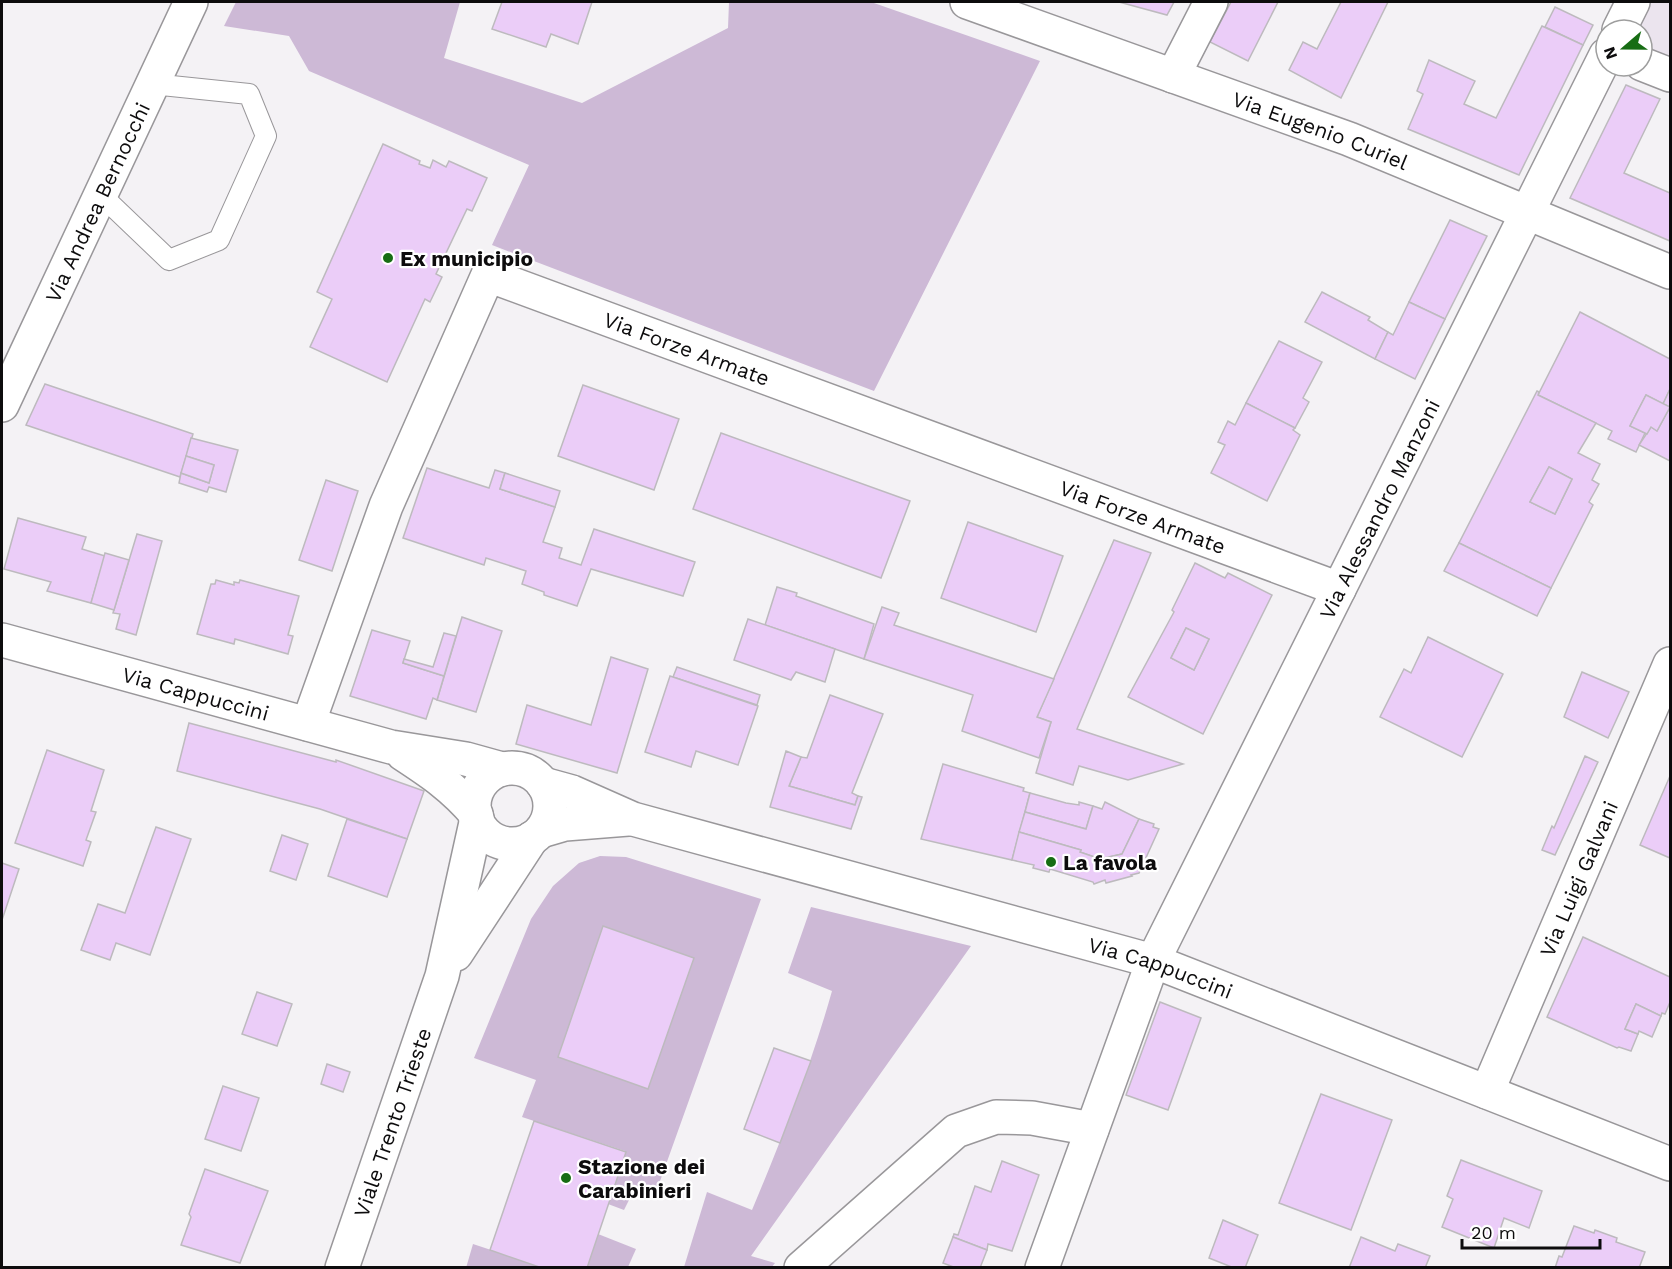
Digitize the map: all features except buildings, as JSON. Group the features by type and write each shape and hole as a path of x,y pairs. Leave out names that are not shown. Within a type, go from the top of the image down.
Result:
{"street":[{"name":"Via Andrea Bernocchi","path":"2,405 191,2"},
{"name":"Via Eugenio Curiel","path":"967,2 1349,139 1671,272"},
{"path":"1173,76 1211,2"},
{"path":"1624,18 1633,2"},
{"path":"1654,69 1671,75"},
{"name":"Via Alessandro Manzoni","path":"1042,1268 1153,961 1595,78"},
{"name":"Via Forze Armate","path":"308,724 386,506 488,275 1339,589"},
{"name":"Via Cappuccini","path":"2,640 391,747 466,759 502,769"},
{"name":"Via Luigi Galvani","path":"1487,1092 1671,664"},
{"name":"Via Cappuccini","path":"391,747 436,775 456,791 476,816"},
{"path":"502,769 525,770 539,778 543,784 549,795 550,808 547,820 536,834 520,843 506,843 489,834 476,816 477,791 492,774 502,769"},
{"name":"Via Cappuccini","path":"543,784 572,792 633,819 1153,961 1671,1164"},
{"name":"Viale Trento Trieste","path":"342,1268 442,976 476,816"},
{"name":"Via Cappuccini","path":"536,834 565,824 633,819"},
{"name":"Viale Trento Trieste","path":"442,976 488,902 536,834"},
{"path":"803,1266 956,1131 996,1117 1032,1118 1092,1129"}],"lane":[{"path":"100,195 169,260 219,240 266,136 249,94 152,84"}],"shaded area":[{"path":"236,2 460,2 444,58 582,103 728,28 729,2 871,2 1040,61 874,391 492,245 529,165 309,71 289,36 224,26"},
{"path":"1641,2 1670,2 1670,66 1654,60 1654,18 1632,18"},
{"path":"600,856 626,857 761,899 654,1198 633,1192 624,1210 608,1204 625,1151 522,1117 536,1080 474,1058 531,919 553,886 579,863"},
{"path":"811,907 971,946 751,1256 775,1263 771,1268 684,1267 707,1192 752,1210 805,1074 832,991 788,973"},
{"path":"598,1234 636,1249 628,1267 587,1268"},
{"path":"473,1244 542,1267 466,1268"}],"place":[{"name":"Ex municipio","path":"388,258"},
{"name":"La favola","path":"1051,862"},
{"name":"Stazione dei Carabinieri","path":"566,1178"}]}
